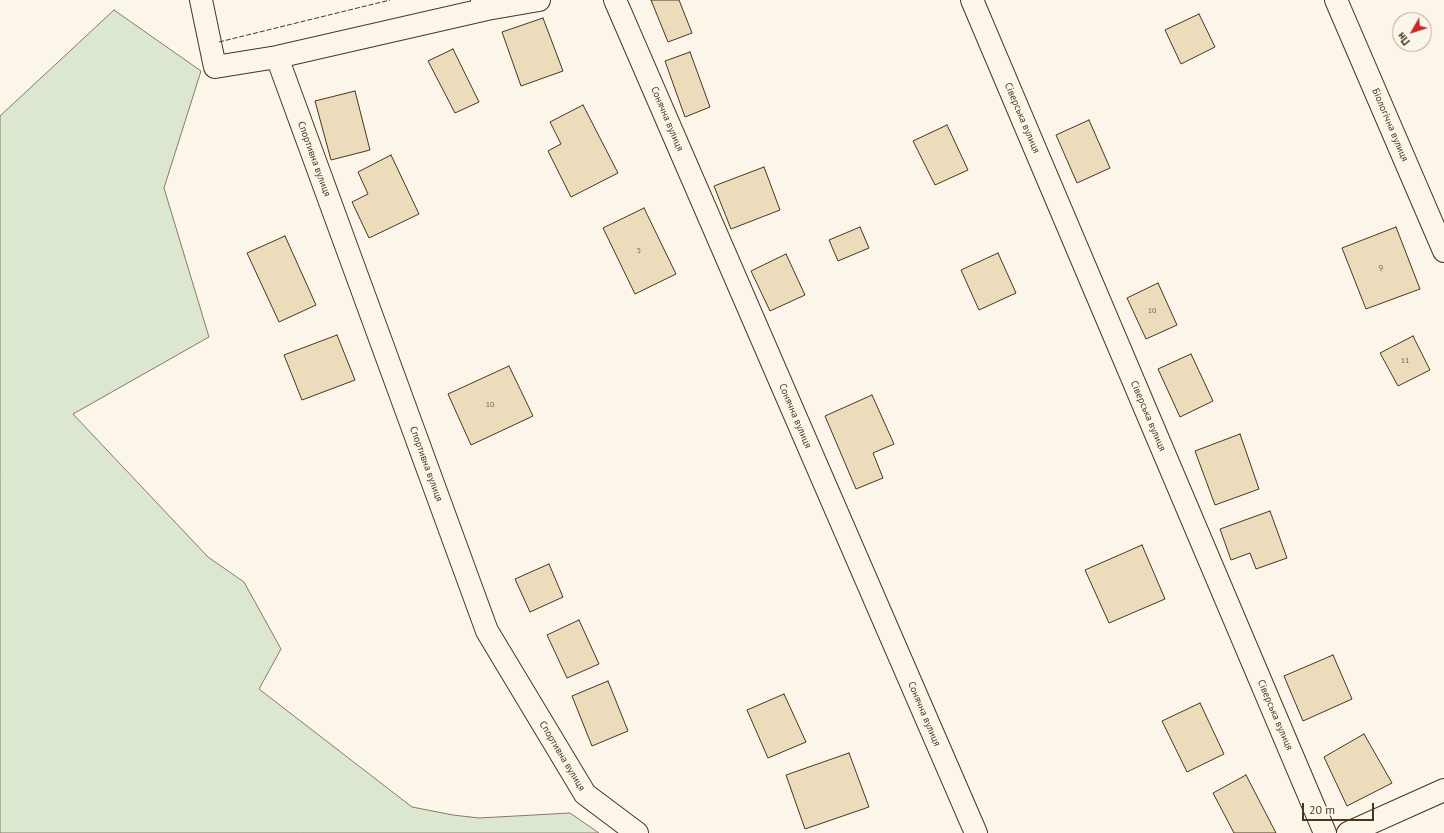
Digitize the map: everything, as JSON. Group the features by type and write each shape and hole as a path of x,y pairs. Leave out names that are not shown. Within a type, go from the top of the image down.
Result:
{"lane":[{"path":"201,0 216,67 277,57 484,5 539,0"},
{"name":"Сонячна вулиця","path":"615,0 976,833"},
{"name":"Сіверська вулиця","path":"972,0 1325,833"},
{"name":"Біологічна вулиця","path":"1336,0 1444,251"},
{"name":"Спортивна вулиця","path":"277,57 487,631 585,794 637,833"},
{"path":"1348,833 1444,790"}],"green space":[{"path":"114,10 201,71 164,188 209,337 73,414 208,557 244,582 281,649 259,689 412,807 453,815 479,818 570,813 599,833 0,833 0,116"}],"building":[{"path":"651,0 679,0 692,33 668,42"},
{"path":"1199,14 1215,47 1181,64 1165,30"},
{"path":"543,18 563,71 521,86 502,32"},
{"path":"453,49 479,102 455,113 428,61"},
{"path":"690,52 710,107 685,117 665,61"},
{"path":"355,91 370,150 331,160 315,101"},
{"path":"583,105 618,173 571,197 548,151 561,144 550,122"},
{"path":"1089,120 1110,168 1077,183 1056,135"},
{"path":"947,125 968,170 935,185 913,141"},
{"path":"391,155 419,214 369,238 352,202 368,194 358,172"},
{"path":"764,167 780,210 731,229 714,186"},
{"path":"644,208 676,274 635,294 603,228"},
{"path":"860,227 869,248 838,261 829,240"},
{"path":"1396,227 1420,289 1366,309 1342,248"},
{"path":"285,236 316,305 279,322 247,253"},
{"path":"998,253 1016,293 979,310 961,270"},
{"path":"786,254 805,295 770,311 751,271"},
{"path":"1158,283 1177,325 1146,339 1127,298"},
{"path":"337,335 355,380 302,400 284,355"},
{"path":"1413,336 1430,370 1398,386 1380,353"},
{"path":"1191,354 1213,401 1180,417 1158,369"},
{"path":"509,366 533,416 471,445 448,394"},
{"path":"872,395 894,444 873,453 883,478 856,489 825,416"},
{"path":"1240,434 1259,489 1215,505 1195,451"},
{"path":"1270,511 1287,558 1256,569 1250,553 1231,560 1220,529"},
{"path":"1142,545 1165,599 1109,623 1085,570"},
{"path":"549,564 563,597 530,612 515,579"},
{"path":"579,620 599,664 567,678 547,635"},
{"path":"1333,655 1352,699 1303,721 1284,676"},
{"path":"608,681 628,731 592,746 572,696"},
{"path":"784,694 806,742 768,758 747,710"},
{"path":"1200,703 1224,754 1187,772 1162,721"},
{"path":"1364,734 1392,783 1347,806 1324,757"},
{"path":"849,753 869,807 805,829 786,775"},
{"path":"1246,775 1276,833 1234,833 1213,793"}],"fence":[{"path":"219,42 390,0"}]}
